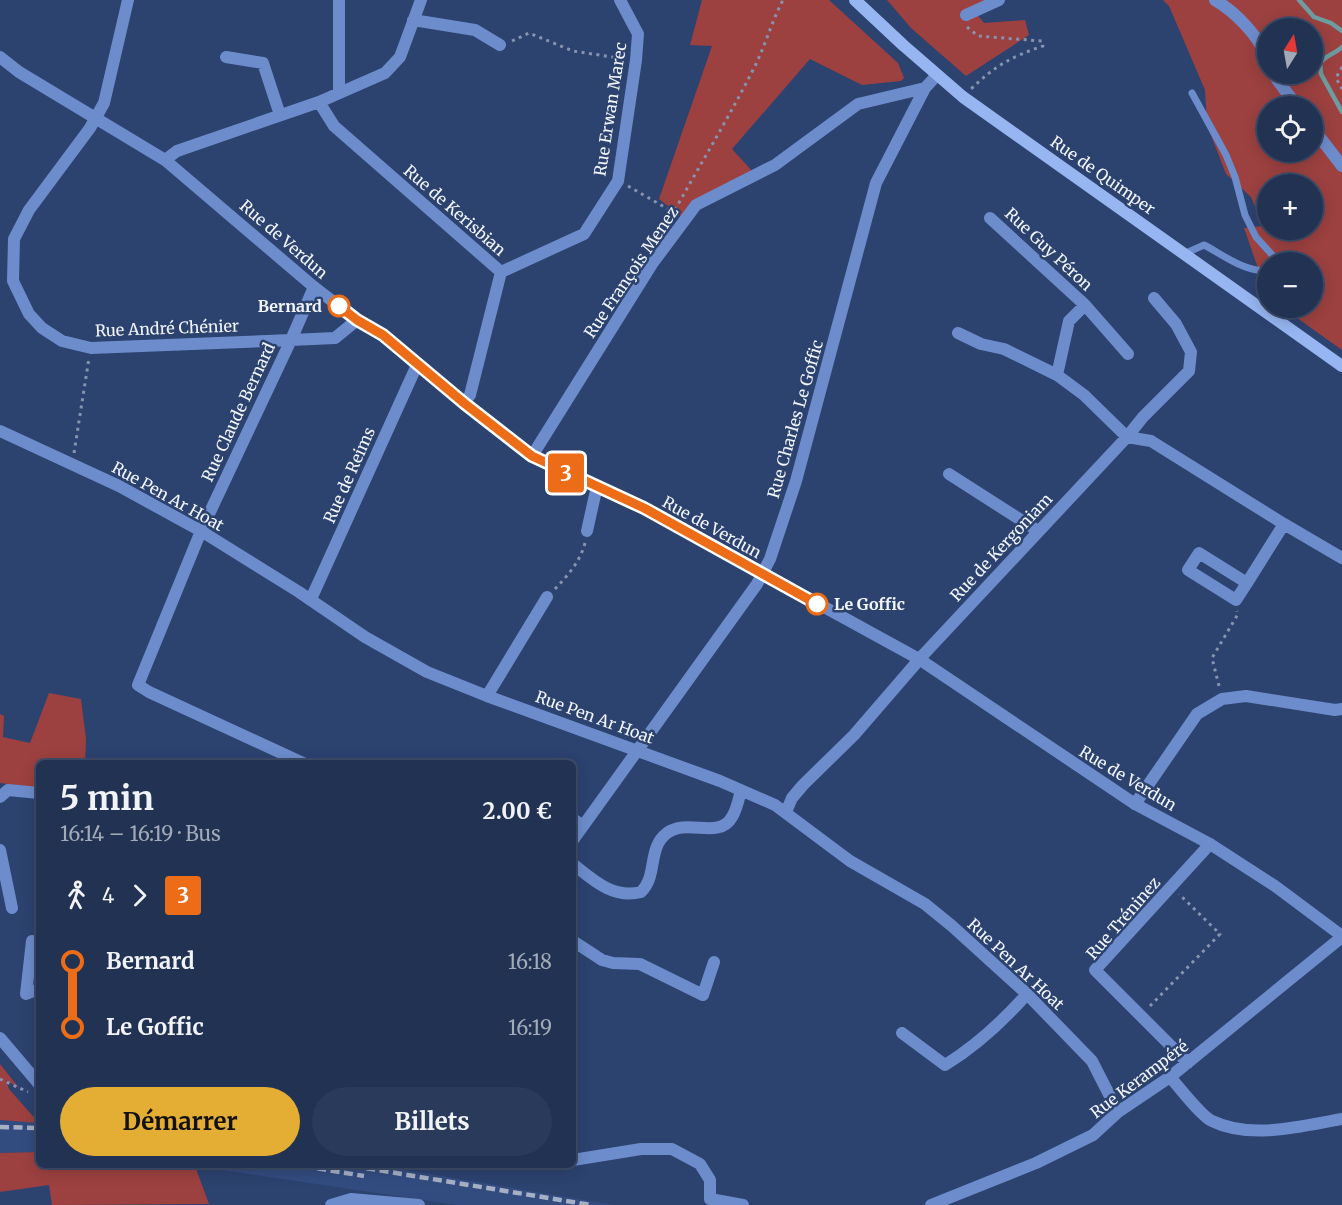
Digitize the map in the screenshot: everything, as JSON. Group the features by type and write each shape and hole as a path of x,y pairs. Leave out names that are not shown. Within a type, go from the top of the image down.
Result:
{"main road":[{"name":"Rue de Quimper","path":"855,0 963,97 1186,253 1342,366"}],"street":[{"name":"Rue André Chénier","path":"128,0 105,103 29,210 14,239 13,281 28,314 42,328 62,341 91,348 335,338 357,320"},
{"path":"339,0 339,92"},
{"path":"165,160 177,151 319,102 385,73 400,57 421,0"},
{"name":"Rue Erwan Marec","path":"501,272 585,234 618,181 638,34 620,0"},
{"path":"966,15 999,0"},
{"path":"1215,0 1236,16 1257,41"},
{"path":"413,20 475,30 500,45"},
{"name":"Rue de Verdun","path":"0,57 20,72 165,160 314,287 357,320 383,335 532,456 644,508 919,659 1135,804 1210,844 1275,886 1342,936"},
{"path":"226,57 263,63 280,115"},
{"name":"Rue Charles Le Goffic","path":"578,823 637,750 763,573 770,559 796,481 876,183 925,88 938,75"},
{"path":"1280,84 1289,96"},
{"name":"Rue François Menez","path":"532,456 652,264 696,205 775,165 858,104 925,88"},
{"name":"Rue de Kerisbian","path":"319,102 334,126 501,272 470,395 464,403"},
{"path":"1323,141 1342,166"},
{"name":"Rue Guy Péron","path":"990,218 1085,305 1128,354"},
{"name":"Rue Claude Bernard","path":"296,760 138,685 201,531 314,287"},
{"name":"Rue de Kergoniam","path":"786,812 792,798 803,784 854,735 919,659 1189,370 1191,352 1176,324 1154,297"},
{"name":"Rue Guy Péron","path":"1057,375 1069,321 1085,305"},
{"path":"958,333 981,345 1004,349 1057,375 1084,395 1127,437 1151,441 1342,558"},
{"name":"Rue de Reims","path":"311,599 417,364"},
{"name":"Rue Pen Ar Hoat","path":"0,431 119,486 201,531 311,599 365,637 406,662 452,683 741,790 786,812 849,861 925,904 1027,994 1092,1061 1118,1112"},
{"path":"949,474 1038,531"},
{"path":"587,531 597,486"},
{"path":"1247,583 1199,554 1188,570 1236,600 1247,583 1284,524"},
{"path":"487,696 548,597"},
{"path":"1135,804 1197,714 1222,699 1246,696 1335,710 1342,709"},
{"path":"0,796 8,790 36,793"},
{"path":"576,866 604,887 628,893 641,892 648,882 657,843 664,835 682,826 710,829 726,824 734,813 741,790"},
{"name":"Rue Tréninez","path":"1188,1063 1095,970 1210,844"},
{"path":"0,850 12,908"},
{"name":"Rue Kerampéré","path":"931,1205 1036,1163 1093,1135 1118,1112 1188,1063 1342,936"},
{"path":"32,941 26,994 36,990"},
{"path":"576,943 602,960 640,964 703,995 714,962"},
{"path":"902,1033 945,1065 966,1052 1011,1012 1027,994"},
{"path":"0,1038 36,1089"},
{"path":"1170,1077 1211,1121 1246,1131 1295,1127 1342,1119"},
{"path":"576,1160 640,1149 672,1149 700,1164 710,1180 709,1202 742,1205"},
{"path":"331,1205 351,1199 419,1205"}],"lane":[{"path":"1192,93 1226,155 1235,177 1245,215 1256,237 1270,252"},
{"path":"1186,253 1204,245 1247,268 1257,270"}],"path":[{"path":"670,220 755,66 766,42 772,21 783,0"},
{"path":"963,97 983,77 1010,58 1043,46 1042,41 978,36 968,30 965,25 966,15"},
{"path":"500,45 529,33 573,51 636,60"},
{"path":"1342,67 1336,78 1342,88"},
{"path":"618,181 674,212"},
{"path":"69,462 73,456 91,348"},
{"path":"548,597 582,554 587,531"},
{"path":"1222,699 1212,658 1238,614 1236,600"},
{"path":"1140,1016 1220,934 1171,887"},
{"path":"0,1079 36,1089"}],"shaded area":[{"path":"702,0 829,0 898,63 904,78 901,81 862,85 810,59 732,149 753,172 681,216 659,199 712,46 690,45"},
{"path":"887,0 988,0 972,8 984,23 1025,20 1029,35 966,76 911,28"},
{"path":"1163,0 1342,0 1342,350 1297,318 1323,318 1323,252 1257,252 1257,265 1244,228 1257,227 1257,240 1323,240 1323,174 1257,174 1257,212 1251,197 1226,174 1207,125 1205,90 1169,6"},
{"path":"49,693 81,699 86,739 85,760 36,760 36,788 0,783 0,714 4,716 3,737 30,743"},
{"path":"0,1064 19,1088 6,1080 9,1089 36,1120 36,1123 0,1120"},
{"path":"0,1120 36,1123 36,1152 0,1153"},
{"path":"36,1152 36,1168 196,1168 209,1204 52,1205 49,1185 0,1192 0,1153"},
{"path":"208,1168 393,1168 615,1205 457,1205"}],"waterway":[{"path":"1299,0 1314,17 1331,23 1342,31"},
{"path":"1342,47 1320,63 1321,74 1342,112"}],"railway":[{"path":"0,1127 36,1128"},
{"path":"316,1168 364,1176"},
{"path":"365,1168 591,1205"}],"bus line":[{"name":"3","path":"339,306 383,335 532,456 644,508 817,604"}],"place":[{"name":"Bernard","path":"339,306"},
{"name":"Le Goffic","path":"817,604"}]}
